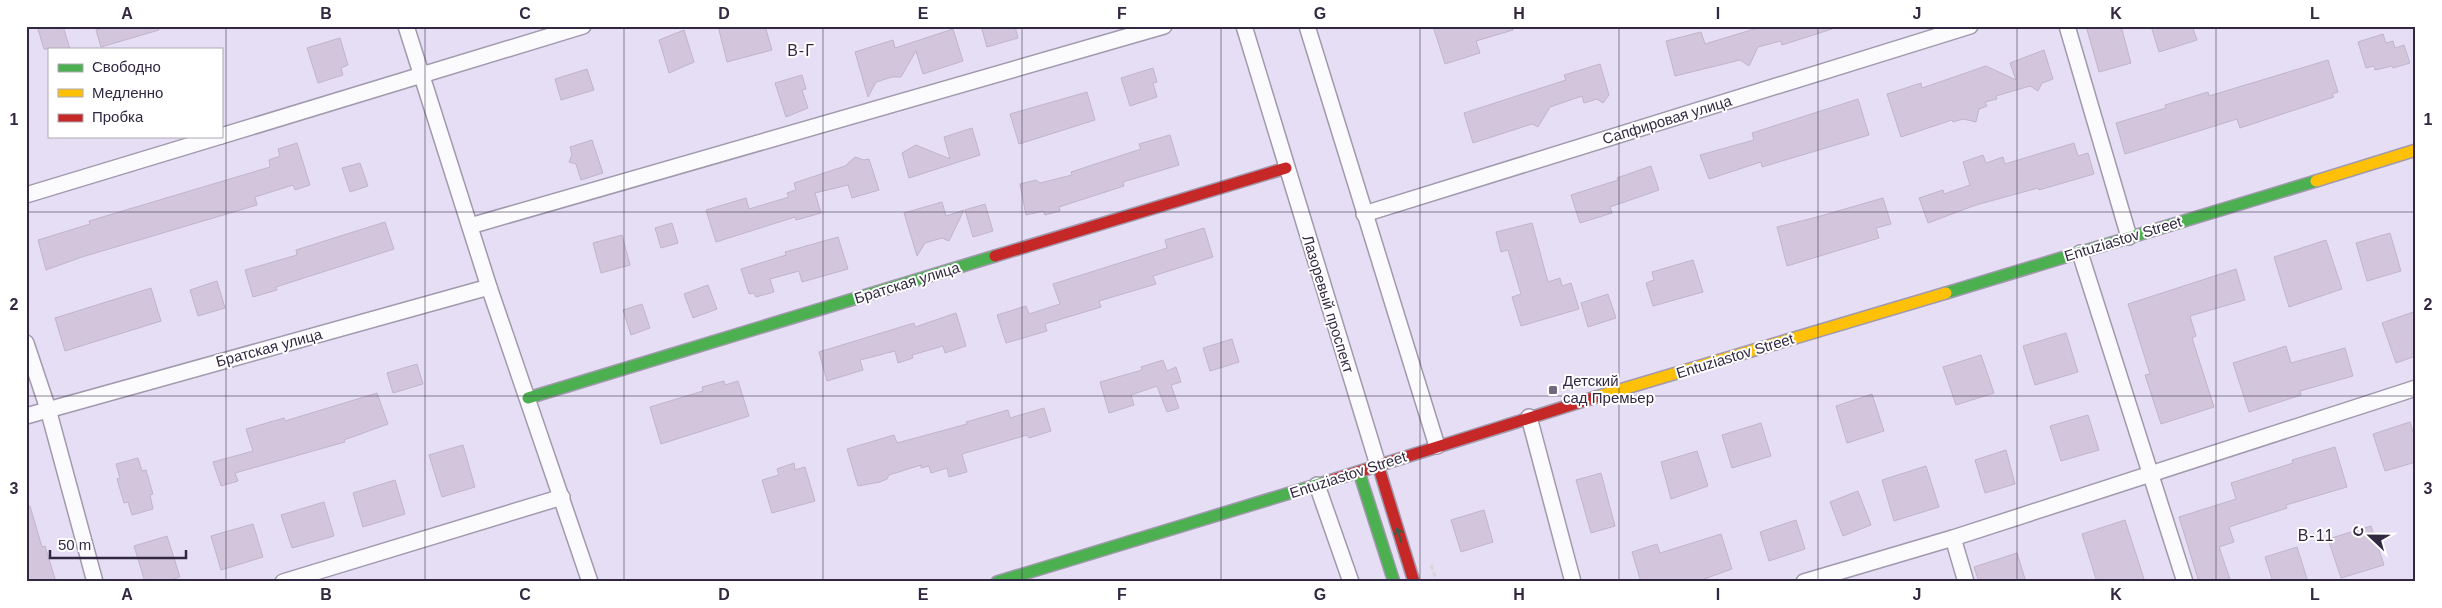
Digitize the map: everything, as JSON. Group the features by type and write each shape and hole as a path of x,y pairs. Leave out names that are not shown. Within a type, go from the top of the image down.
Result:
{"street":[{"path":"406,26 489,287 590,582"},
{"path":"222,136 583,26"},
{"path":"470,226 1164,26"},
{"name":"Лазоревый проспект","path":"1244,26 1414,582"},
{"path":"1307,26 1437,446"},
{"name":"Сапфировая улица","path":"1364,214 1970,26"},
{"path":"2067,26 2129,237"},
{"path":"26,195 214,138"},
{"name":"Entuziastov Street","path":"997,582 1359,472 1529,417 2080,253 2416,150"},
{"name":"Братская улица","path":"528,398 1286,168"},
{"path":"2080,253 2152,473 2185,582"},
{"name":"Братская улица","path":"26,416 489,287"},
{"path":"26,343 48,409 95,582"},
{"path":"1804,582 1953,538 2416,388"},
{"path":"1529,417 1573,582"},
{"path":"1359,472 1394,582"},
{"path":"1316,485 1351,582"},
{"path":"283,582 562,497"},
{"path":"1953,538 1966,582"}],"building":[{"path":"37,26 63,26 70,48 44,49"},
{"path":"108,26 158,26 159,30 101,47 96,30"},
{"path":"718,26 765,26 772,50 727,62"},
{"path":"981,26 1015,26 1018,38 987,47"},
{"path":"1433,26 1512,26 1513,30 1476,41 1480,53 1445,64"},
{"path":"1764,26 1832,26 1832,29 1782,45 1781,41 1758,47 1749,66 1740,60 1675,76 1666,41 1701,32 1705,44"},
{"path":"2086,26 2121,26 2131,63 2099,72"},
{"path":"2151,26 2192,26 2197,40 2159,52"},
{"path":"953,29 963,61 923,74 916,51 901,77 892,77 876,82 868,97 855,52 893,40 895,48"},
{"path":"684,30 694,62 669,73 659,40"},
{"path":"2383,34 2386,43 2393,41 2395,48 2404,45 2410,63 2393,68 2392,66 2375,70 2374,66 2366,68 2358,42"},
{"path":"340,38 348,65 341,68 343,75 318,83 307,48"},
{"path":"2044,50 2053,79 2042,83 2038,91 2030,86 1996,96 1997,99 1985,102 1987,106 1979,109 1976,122 1963,119 1953,122 1952,120 1901,137 1887,94 1921,83 1922,88 1986,66 2016,80 2010,63"},
{"path":"2328,60 2338,92 2332,94 2334,97 2240,128 2237,119 2125,154 2116,123 2166,108 2165,105 2208,92 2209,96"},
{"path":"1600,64 1609,95 1603,103 1597,99 1584,103 1582,96 1550,107 1538,127 1532,124 1473,143 1464,113 1566,80 1564,75"},
{"path":"1153,68 1157,82 1153,83 1157,97 1130,106 1121,78"},
{"path":"587,69 594,90 561,100 555,79"},
{"path":"802,75 806,89 802,90 808,108 786,117 775,83"},
{"path":"1087,92 1095,120 1019,144 1010,114"},
{"path":"1858,99 1869,135 1762,167 1761,162 1709,179 1700,155 1754,140 1752,133"},
{"path":"972,128 980,155 909,178 902,153 916,145 950,159 944,137"},
{"path":"1170,135 1179,165 1123,182 1124,186 1059,207 1060,211 1045,215 1043,211 1026,215 1020,184 1036,180 1040,183 1072,175 1071,172 1141,149 1139,144"},
{"path":"592,140 603,173 581,180 576,164 569,162 572,155 570,147"},
{"path":"297,143 310,185 295,190 293,185 255,197 257,205 82,257 46,270 38,240 90,224 89,221 270,167 269,160 280,156 278,149"},
{"path":"2074,143 2078,156 2088,153 2094,174 1976,205 1928,223 1919,198 1943,190 1944,194 1970,185 1963,162 1983,155 1986,163 2003,157 2005,164"},
{"path":"855,157 864,160 869,159 879,190 852,198 848,185 815,193 821,213 796,220 795,217 716,242 706,210 746,198 749,209 789,197 787,193 796,190 794,183 845,166"},
{"path":"360,163 368,186 350,192 342,168"},
{"path":"1651,166 1659,190 1610,207 1612,213 1580,223 1571,195 1618,180 1617,178"},
{"path":"1883,198 1891,224 1876,228 1879,238 1787,266 1777,227"},
{"path":"942,202 946,216 964,210 949,241 942,238 925,243 917,256 904,213"},
{"path":"985,204 993,231 973,237 965,210"},
{"path":"385,222 394,249 276,287 277,290 253,297 245,270 297,255 296,250"},
{"path":"672,223 678,243 661,248 655,228"},
{"path":"1532,223 1548,282 1560,278 1562,286 1571,283 1579,309 1521,326 1512,297 1521,294 1508,250 1501,252 1496,232"},
{"path":"1204,228 1213,257 1153,276 1156,284 1099,301 1101,307 1045,324 1047,331 1006,343 997,315 1026,306 1029,314 1060,304 1053,284 1167,248 1165,240"},
{"path":"2390,233 2401,271 2367,281 2356,243"},
{"path":"622,235 630,265 601,273 593,243"},
{"path":"838,237 848,269 802,282 799,271 770,279 774,292 756,297 754,293 749,294 741,269 786,255 785,252"},
{"path":"2326,240 2342,289 2289,307 2274,257"},
{"path":"1693,260 1703,292 1653,306 1646,283 1654,280 1652,272"},
{"path":"2236,269 2245,300 2190,316 2196,336 2192,338 2214,407 2161,424 2145,375 2150,374 2128,304"},
{"path":"217,281 225,308 198,316 190,290"},
{"path":"708,285 717,309 693,318 684,294"},
{"path":"151,288 161,321 65,351 55,318"},
{"path":"1608,294 1616,318 1588,327 1581,303"},
{"path":"642,304 650,328 631,335 623,310"},
{"path":"2416,311 2416,356 2396,363 2382,323"},
{"path":"956,313 966,346 945,353 943,346 912,355 913,358 898,363 895,351 860,360 863,370 827,381 819,352 914,323 915,327"},
{"path":"2066,333 2078,372 2035,385 2023,346"},
{"path":"1232,339 1239,362 1210,371 1203,348"},
{"path":"2286,346 2291,363 2345,348 2353,376 2300,391 2301,395 2249,412 2233,363"},
{"path":"1981,355 1994,393 1956,405 1943,367"},
{"path":"1163,360 1167,371 1176,367 1181,382 1171,385 1179,408 1167,412 1157,386 1131,395 1134,405 1109,413 1100,382 1142,370 1141,367"},
{"path":"417,364 423,384 393,393 387,373"},
{"path":"724,381 725,385 738,381 749,416 661,444 650,407 703,391 702,387"},
{"path":"377,393 388,424 344,440 345,442 235,473 238,481 221,486 213,462 253,451 246,429 284,418 285,421"},
{"path":"1872,394 1884,431 1847,443 1836,406"},
{"path":"1044,408 1051,431 1029,438 1027,435 962,454 967,472 949,477 947,468 931,473 929,466 921,468 921,465 889,475 887,479 880,482 858,486 847,449 894,435 897,443 967,424 966,422 1008,410 1010,418"},
{"path":"2088,415 2099,450 2061,461 2050,426"},
{"path":"2410,422 2416,442 2416,462 2385,471 2373,434"},
{"path":"1761,423 1771,456 1732,468 1722,435"},
{"path":"463,445 475,487 442,497 429,455"},
{"path":"2335,447 2347,487 2286,505 2287,508 2229,527 2234,542 2219,547 2231,582 2199,582 2179,517 2236,499 2231,483 2293,463 2292,460"},
{"path":"2006,450 2015,484 1985,493 1975,460"},
{"path":"1697,451 1708,486 1671,499 1661,462"},
{"path":"138,458 142,471 146,470 153,494 150,495 153,509 132,515 128,502 124,503 117,479 120,478 116,464"},
{"path":"794,463 795,470 805,467 815,501 772,513 762,480 779,475 777,469"},
{"path":"1926,466 1939,507 1894,521 1882,480"},
{"path":"1601,473 1615,526 1591,533 1576,480"},
{"path":"395,480 405,514 363,527 353,493"},
{"path":"1858,491 1871,525 1843,536 1830,502"},
{"path":"324,502 334,536 292,548 281,515"},
{"path":"30,506 42,547 45,546 56,582 26,582 26,507"},
{"path":"1484,510 1493,542 1461,552 1451,520"},
{"path":"1796,520 1805,549 1769,561 1760,532"},
{"path":"2125,520 2145,582 2097,582 2082,534"},
{"path":"253,524 263,557 221,570 211,536"},
{"path":"2371,526 2384,565 2341,578 2328,539"},
{"path":"1721,534 1732,569 1696,582 1641,582 1632,552 1657,544 1660,553"},
{"path":"167,536 180,577 165,582 145,582 134,546"},
{"path":"2297,547 2308,582 2273,582 2265,557"},
{"path":"2017,553 2026,582 1979,582 1974,567"}],"traffic: fast":[{"path":"1946,293 2316,181"},
{"path":"528,398 995,256"},
{"path":"1359,472 1394,582"},
{"path":"997,582 1326,482"}],"traffic: slow":[{"path":"2316,181 2416,150"},
{"path":"1596,397 1946,293"}],"traffic: jam":[{"path":"995,256 1286,168"},
{"path":"1326,482 1596,397"},
{"path":"1378,465 1414,582"}],"place":[{"name":"Детский сад Премьер","path":"1553,390"}],"district":[{"name":"В-Г","path":"801,50"},
{"name":"В-11","path":"2316,535"}]}
